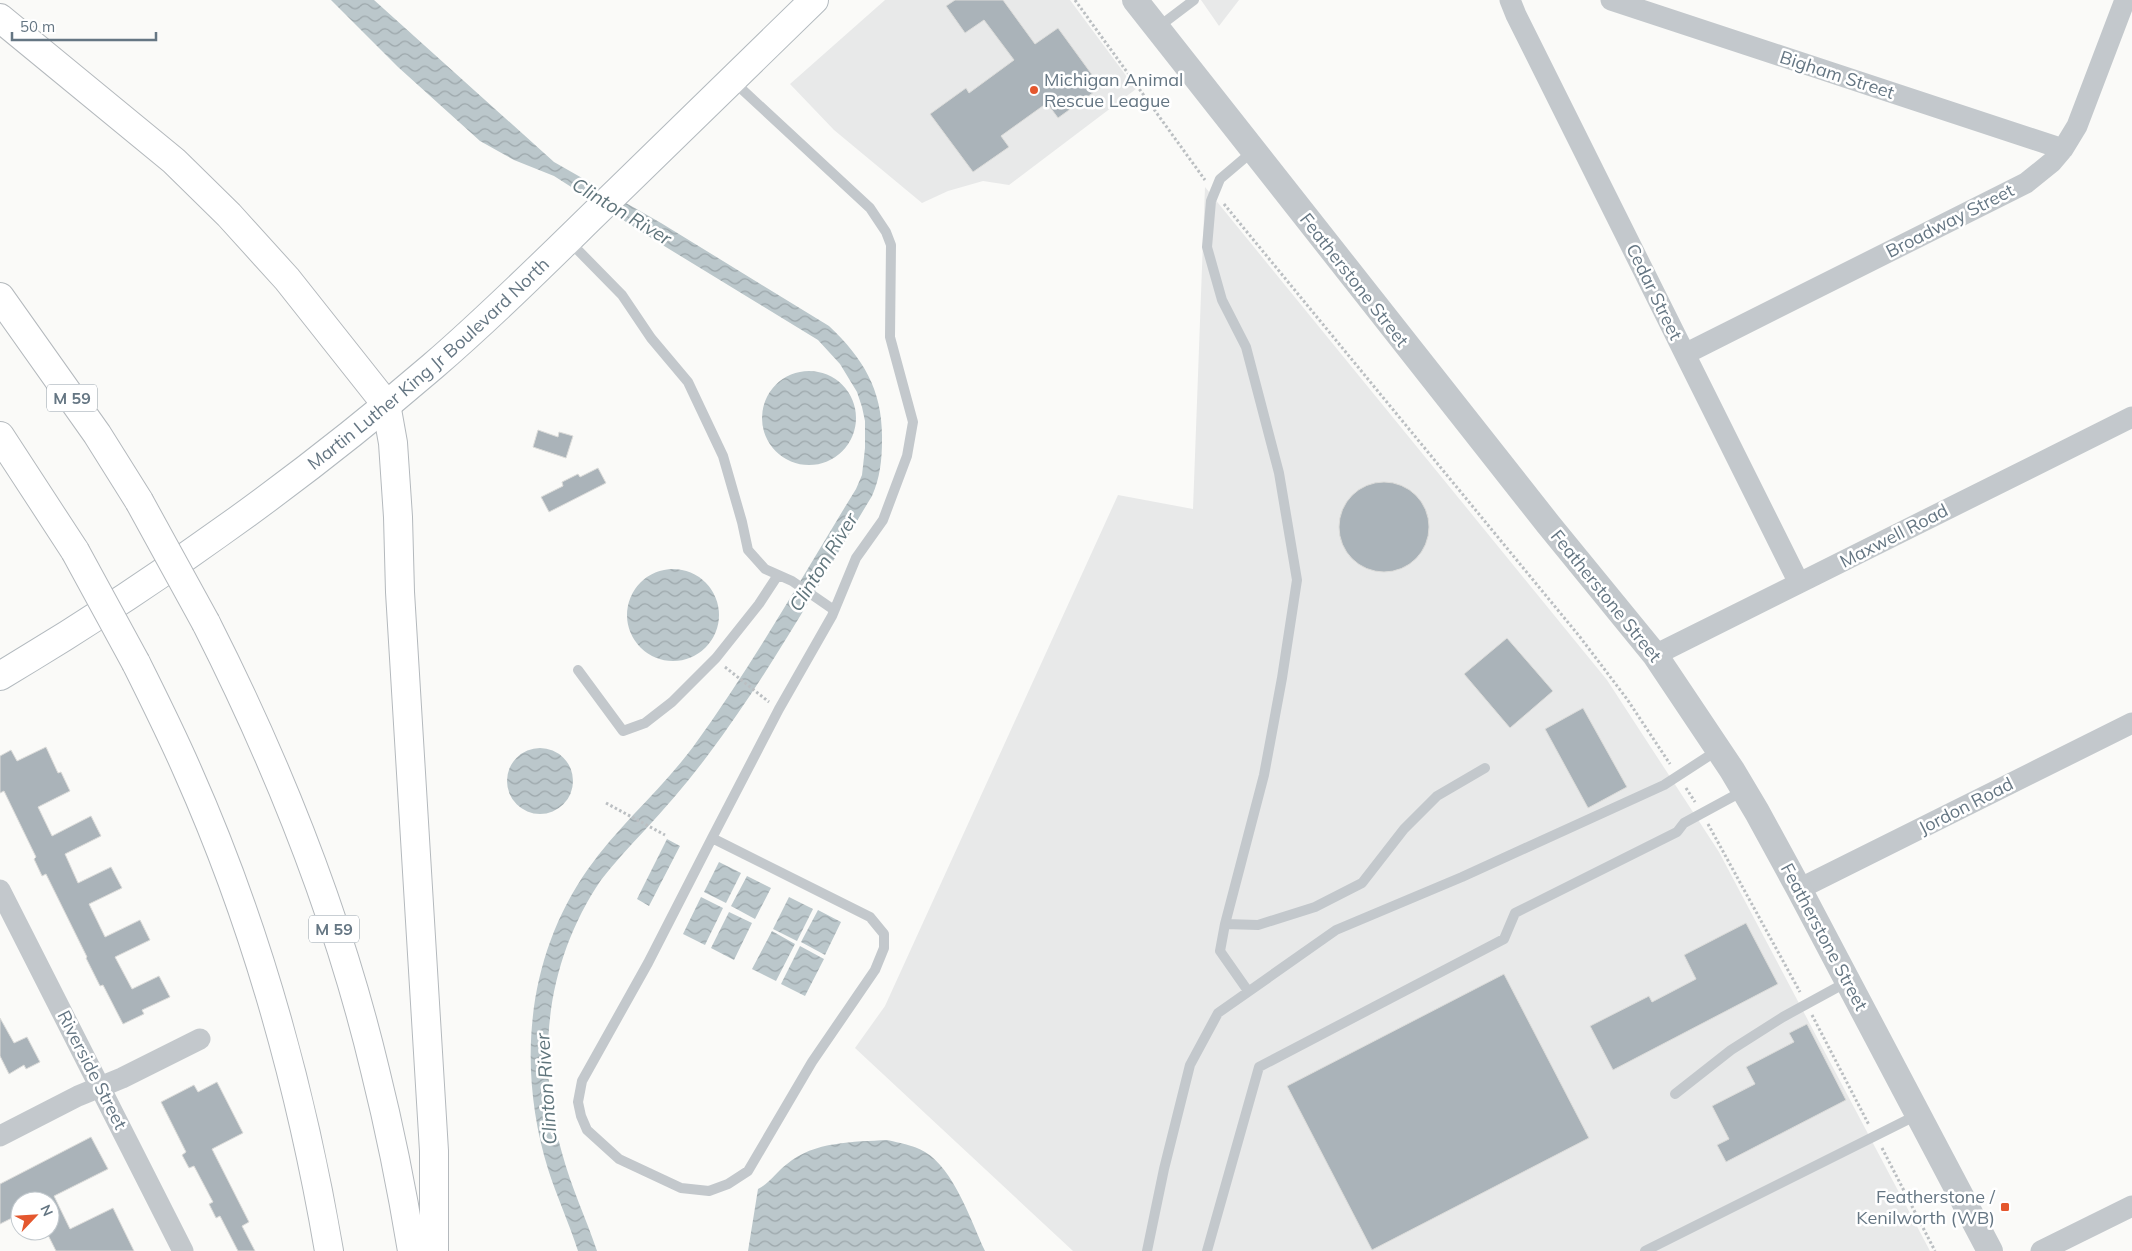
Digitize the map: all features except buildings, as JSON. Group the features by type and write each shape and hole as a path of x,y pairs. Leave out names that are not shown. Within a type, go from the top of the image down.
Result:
{"main road":[{"name":"Martin Luther King Jr Boulevard North","path":"0,676 127,598 194,552 317,461 386,404 482,323 814,0"},
{"path":"0,18 174,161 229,214 287,279 386,404 391,424 398,517 400,592 434,1151 434,1251"},
{"name":"M 59","path":"0,297 91,426 139,501 234,678 286,795 337,938 375,1069 412,1251"},
{"path":"0,436 75,551 136,662 196,789 233,886 269,990 311,1154 328,1251"}],"street":[{"name":"Featherstone Street","path":"1135,0 1548,524 1655,655 1744,790 1799,889 1990,1251"},
{"name":"Cedar Street","path":"1510,0 1800,583"},
{"name":"Bigham Street","path":"1611,0 2063,149"},
{"name":"Broadway Street","path":"1685,354 2026,183 2040,173 2063,149 2077,126 2125,0"},
{"name":"Maxwell Road","path":"1655,655 2132,417"},
{"name":"Jordon Road","path":"1799,889 2132,723"},
{"name":"Riverside Street","path":"0,890 183,1251"},
{"path":"0,1136 78,1096 122,1078 200,1038"},
{"path":"2041,1251 2132,1206"}],"lane":[{"path":"1156,29 1194,0"},
{"path":"712,838 870,917 884,934 884,948 875,970 812,1062 748,1171 728,1184 709,1191 681,1188 619,1159 587,1130 578,1102 582,1081 648,963 778,709 834,610 856,558 883,520 907,456 913,422 890,337 891,245 886,232 870,208 732,81"},
{"path":"1248,991 1220,952 1225,924 1264,775 1282,678 1296,580 1279,472 1246,347 1222,300 1207,247 1212,201 1220,179 1253,151"},
{"path":"571,237 622,295 651,338 688,382 723,456 748,550 765,569 792,581 834,610"},
{"path":"578,670 623,731 645,723 672,702 716,658 759,604 778,575"},
{"path":"1147,1251 1164,1169 1190,1066 1218,1013 1336,930 1462,877 1664,785 1719,750"},
{"path":"1225,924 1258,925 1315,907 1362,883 1404,829 1437,796 1485,768"},
{"path":"1207,1251 1259,1068 1504,939 1515,913 1677,832 1684,823 1744,790"},
{"path":"1675,1094 1731,1050 1783,1017 1848,982"},
{"path":"1645,1251 1918,1114"}],"path":[{"path":"1075,0 1215,192 1586,644 1633,706 1671,764"},
{"path":"735,677 769,702"},
{"path":"1684,786 1696,804"},
{"path":"606,803 665,835"},
{"path":"1707,822 1802,994"},
{"path":"1811,1013 1871,1128"},
{"path":"1880,1144 1935,1251"}],"shaded area":[{"path":"885,0 1070,0 1136,89 1009,185 983,181 948,191 922,203 834,130 790,84"},
{"path":"1201,0 1239,0 1219,26"},
{"path":"1205,187 1607,680 1719,852 1930,1251 1073,1251 855,1048 885,1006 1118,495 1193,509"}],"water":[{"name":"Clinton River","path":"331,0 374,0 554,162 661,223 829,326 861,364 875,391 879,406 882,455 879,476 872,496 752,693 693,775 601,880 582,911 568,944 557,977 551,1012 548,1047 549,1082 554,1118 562,1153 597,1251 578,1251 548,1169 538,1131 532,1092 533,1014 540,976 551,939 567,903 588,869 613,837 681,763 693,747 757,652 797,587 856,489 862,475 865,421 857,392 840,364 818,340 554,176 514,160 480,141 398,67"},
{"path":"809,371 827,375 842,385 852,400 856,418 852,436 842,451 827,461 809,465 791,461 776,451 766,436 762,418 766,400 776,385 791,375"},
{"path":"673,569 691,573 705,583 715,597 719,615 715,633 705,647 691,657 673,661 655,657 641,647 631,633 627,615 631,597 641,583 655,573"},
{"path":"534,748 546,748 558,753 568,763 573,775 571,794 558,809 546,814 534,814 522,809 512,799 507,787 507,775 512,763 522,753"},
{"path":"667,839 680,846 649,906 637,899"},
{"path":"719,862 741,873 726,903 704,892"},
{"path":"747,876 771,888 755,919 731,906"},
{"path":"701,897 723,908 705,945 683,934"},
{"path":"789,897 813,909 797,941 773,929"},
{"path":"818,910 841,922 825,955 801,942"},
{"path":"729,912 752,923 734,960 711,948"},
{"path":"772,931 795,944 776,981 752,969"},
{"path":"800,946 824,959 805,996 781,984"},
{"path":"887,1140 906,1144 925,1152 945,1170 968,1211 985,1251 748,1251 758,1189 787,1164 798,1156 822,1147 848,1142"}],"place":[{"name":"Michigan Animal Rescue League","path":"1034,90"},
{"name":"Featherstone / Kenilworth (WB)","path":"2005,1207"}]}
